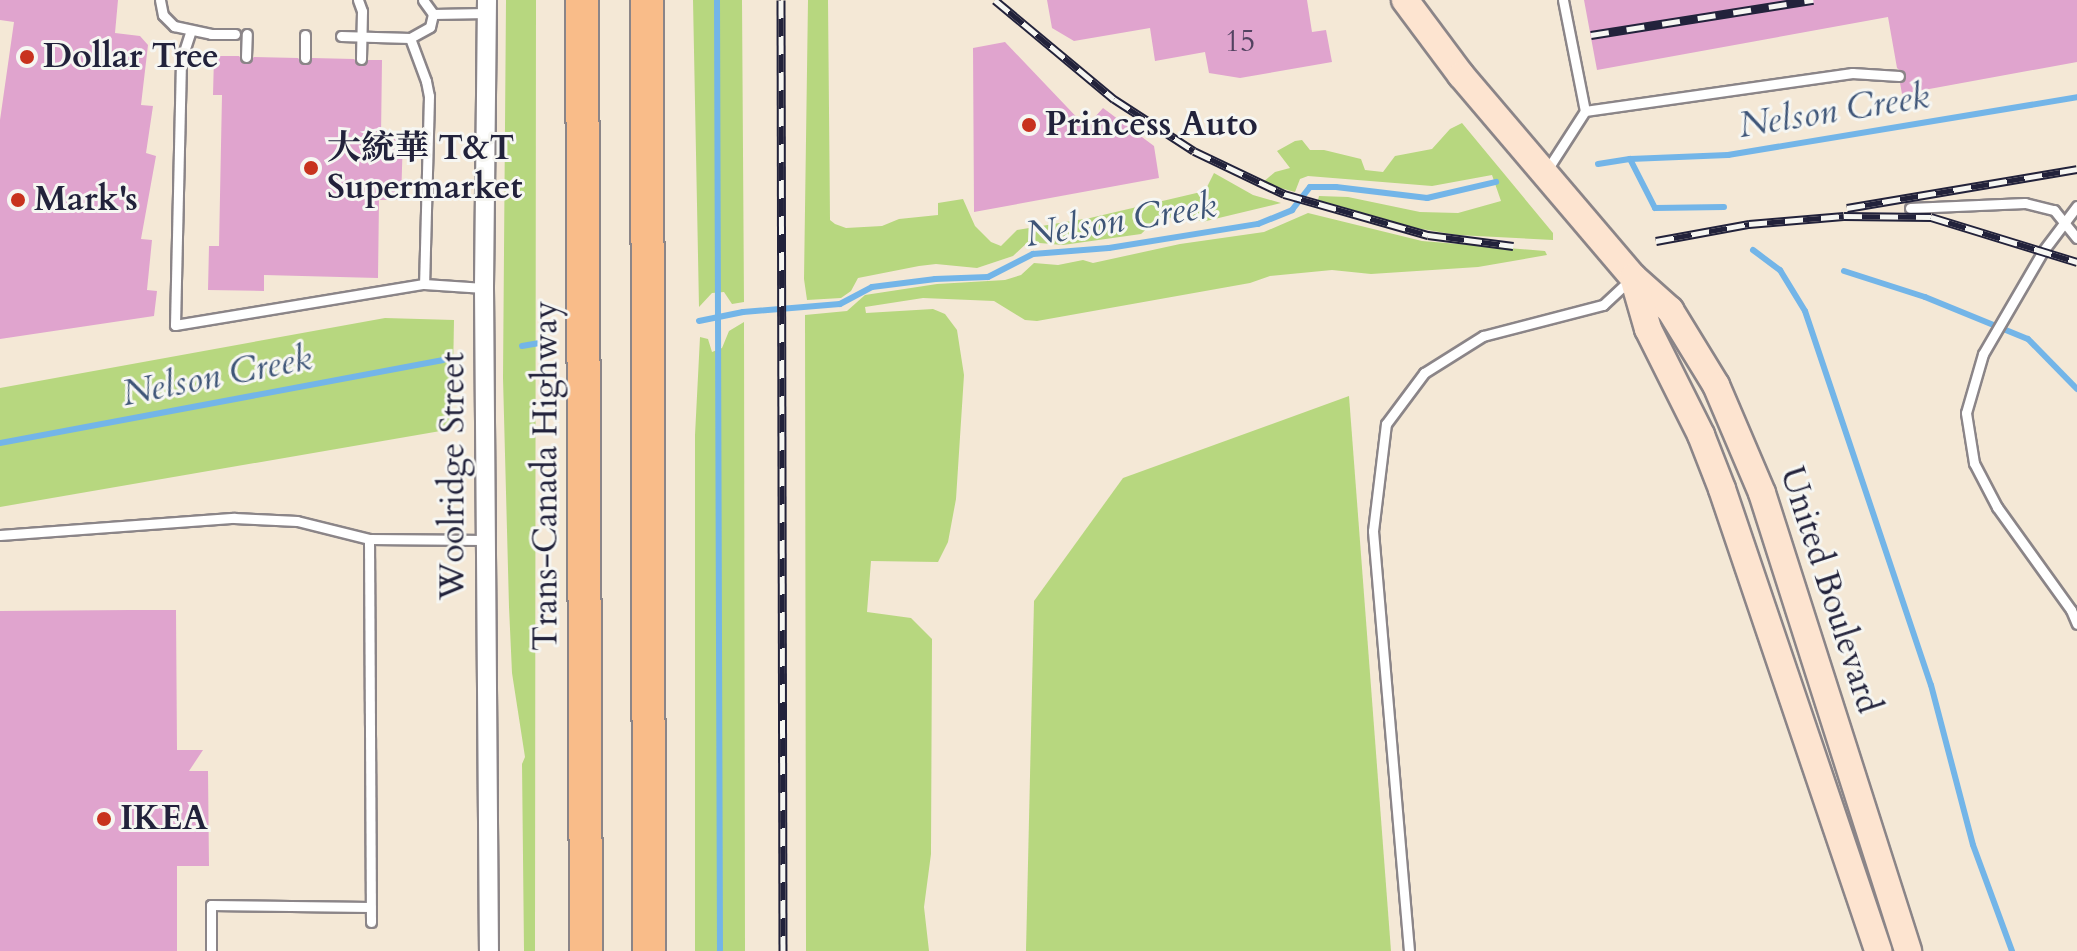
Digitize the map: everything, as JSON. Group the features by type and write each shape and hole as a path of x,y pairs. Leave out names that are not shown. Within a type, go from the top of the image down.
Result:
{"highway":[{"name":"Trans-Canada Highway","path":"582,0 586,951"},
{"path":"647,0 649,951"},
{"path":"573,951 586,796"}],"street":[{"name":"United Boulevard","path":"1405,0 1461,75 1633,277 1670,310 1716,385 1748,454 1908,951"},
{"name":"Woolridge Street","path":"487,7 484,288 489,951"},
{"name":"United Boulevard","path":"1633,277 1648,329 1701,435 1722,489 1878,951"}],"lane":[{"path":"160,0 163,15 174,26 235,34"},
{"path":"358,0 362,11 361,59"},
{"path":"341,36 410,38 430,27 433,14 423,0"},
{"path":"1545,173 1585,111 1563,0"},
{"path":"433,14 487,7"},
{"path":"191,30 181,61 175,325 424,284 484,288"},
{"path":"246,57 247,34"},
{"path":"305,35 305,58"},
{"path":"410,38 429,96 424,284"},
{"path":"1585,111 1852,73 1899,76"},
{"path":"1910,208 2025,203 2054,210 2077,238"},
{"path":"2077,206 2043,251 1983,354 1966,413 1974,463 1997,507 2071,610 2077,624"},
{"path":"1409,951 1373,531 1386,424 1424,373 1483,336 1603,305 1633,277"},
{"path":"0,535 129,523 234,518 282,519 340,529 369,539 485,540"},
{"path":"369,539 371,922"},
{"path":"211,951 211,905 370,907"}],"green space":[{"path":"506,0 536,0 535,951 524,951 522,764 525,757 512,673 509,607 503,378"},
{"path":"693,0 742,0 744,302 732,304 724,292 712,293 699,307"},
{"path":"808,0 828,0 830,220 835,224 846,228 882,226 899,219 938,215 938,203 963,199 975,226 991,242 1001,246 1017,230 1090,218 1205,191 1214,173 1253,195 1281,203 1202,222 1185,214 1154,222 1141,234 1063,245 1028,242 1013,256 977,268 936,264 919,266 858,278 851,291 841,298 807,300 804,279"},
{"path":"1462,123 1553,233 1553,240 1457,235 1416,228 1318,200 1319,196 1348,197 1420,212 1458,213 1501,201 1492,175 1432,186 1308,176 1300,179 1295,192 1262,183 1275,172 1290,168 1277,151 1295,141 1302,140 1310,150 1324,150 1361,159 1365,170 1383,172 1395,156 1432,149 1450,129"},
{"path":"1308,213 1422,241 1545,251 1547,255 1478,267 1371,274 1332,270 1270,276 1250,283 1037,321 1025,320 994,301 923,298 865,307 866,313 933,309 945,314 957,330 964,375 956,499 948,542 938,562 871,561 867,612 911,618 932,639 931,854 924,907 929,951 806,951 805,315 847,311 865,295 937,284 1005,280 1021,275 1034,263 1058,265 1083,260 1093,263 1180,244 1264,232"},
{"path":"385,318 454,320 452,429 0,507 0,388"},
{"path":"744,322 745,951 695,951 695,435 700,337 708,339 712,352 722,348 729,331"},
{"path":"1349,396 1391,951 1026,951 1034,601 1123,478"}],"building":[{"path":"0,0 118,0 115,33 140,36 148,45 141,105 153,106 146,153 156,156 141,239 152,240 147,290 157,291 154,316 0,339 0,120 14,22 0,20"},
{"path":"1047,0 1307,0 1312,32 1326,30 1332,62 1240,78 1209,73 1205,52 1155,61 1150,28 1074,41 1052,28"},
{"path":"1584,0 2077,0 2077,62 1902,94 1900,83 1906,76 1897,68 1888,17 1597,70"},
{"name":"Princess Auto","path":"1005,42 1086,127 1103,108 1154,146 1159,178 974,212 973,48"},
{"name":"大統華 T&T Supermarket","path":"214,56 239,56 246,64 254,57 298,58 304,65 312,58 354,59 362,66 368,60 382,60 381,137 403,137 401,200 379,200 378,278 264,275 264,291 208,290 209,246 219,246 222,95 213,95"},
{"name":"IKEA","path":"176,610 177,750 203,750 189,771 208,771 209,866 177,866 177,951 0,951 0,611"}],"waterway":[{"path":"717,0 720,951"},
{"name":"Nelson Creek","path":"1598,164 1630,159 1728,155 2077,97"},
{"path":"1630,159 1655,208 1724,207"},
{"name":"Nelson Creek","path":"699,321 743,312 840,304 872,287 935,279 988,277 1033,254 1109,248 1258,224 1292,210 1310,187 1336,187 1427,198 1496,182"},
{"path":"1753,250 1780,270 1805,311 1931,685 1973,845 2012,951"},
{"path":"1844,271 1925,297 2028,339 2077,389"},
{"name":"Nelson Creek","path":"522,346 544,342"},
{"name":"Nelson Creek","path":"0,443 443,360"}],"railway":[{"path":"781,0 783,951"},
{"path":"995,0 1114,99 1194,151 1284,194 1428,235 1513,246"},
{"path":"1591,35 1813,0"},
{"path":"1847,208 2077,169"},
{"path":"1656,241 1749,224 1844,216 1931,217 2077,262"}],"place":[{"name":"Dollar Tree","path":"27,57"},
{"name":"Princess Auto","path":"1029,125"},
{"name":"大統華 T&T Supermarket","path":"311,168"},
{"name":"Mark's","path":"18,200"},
{"name":"IKEA","path":"104,819"}]}
